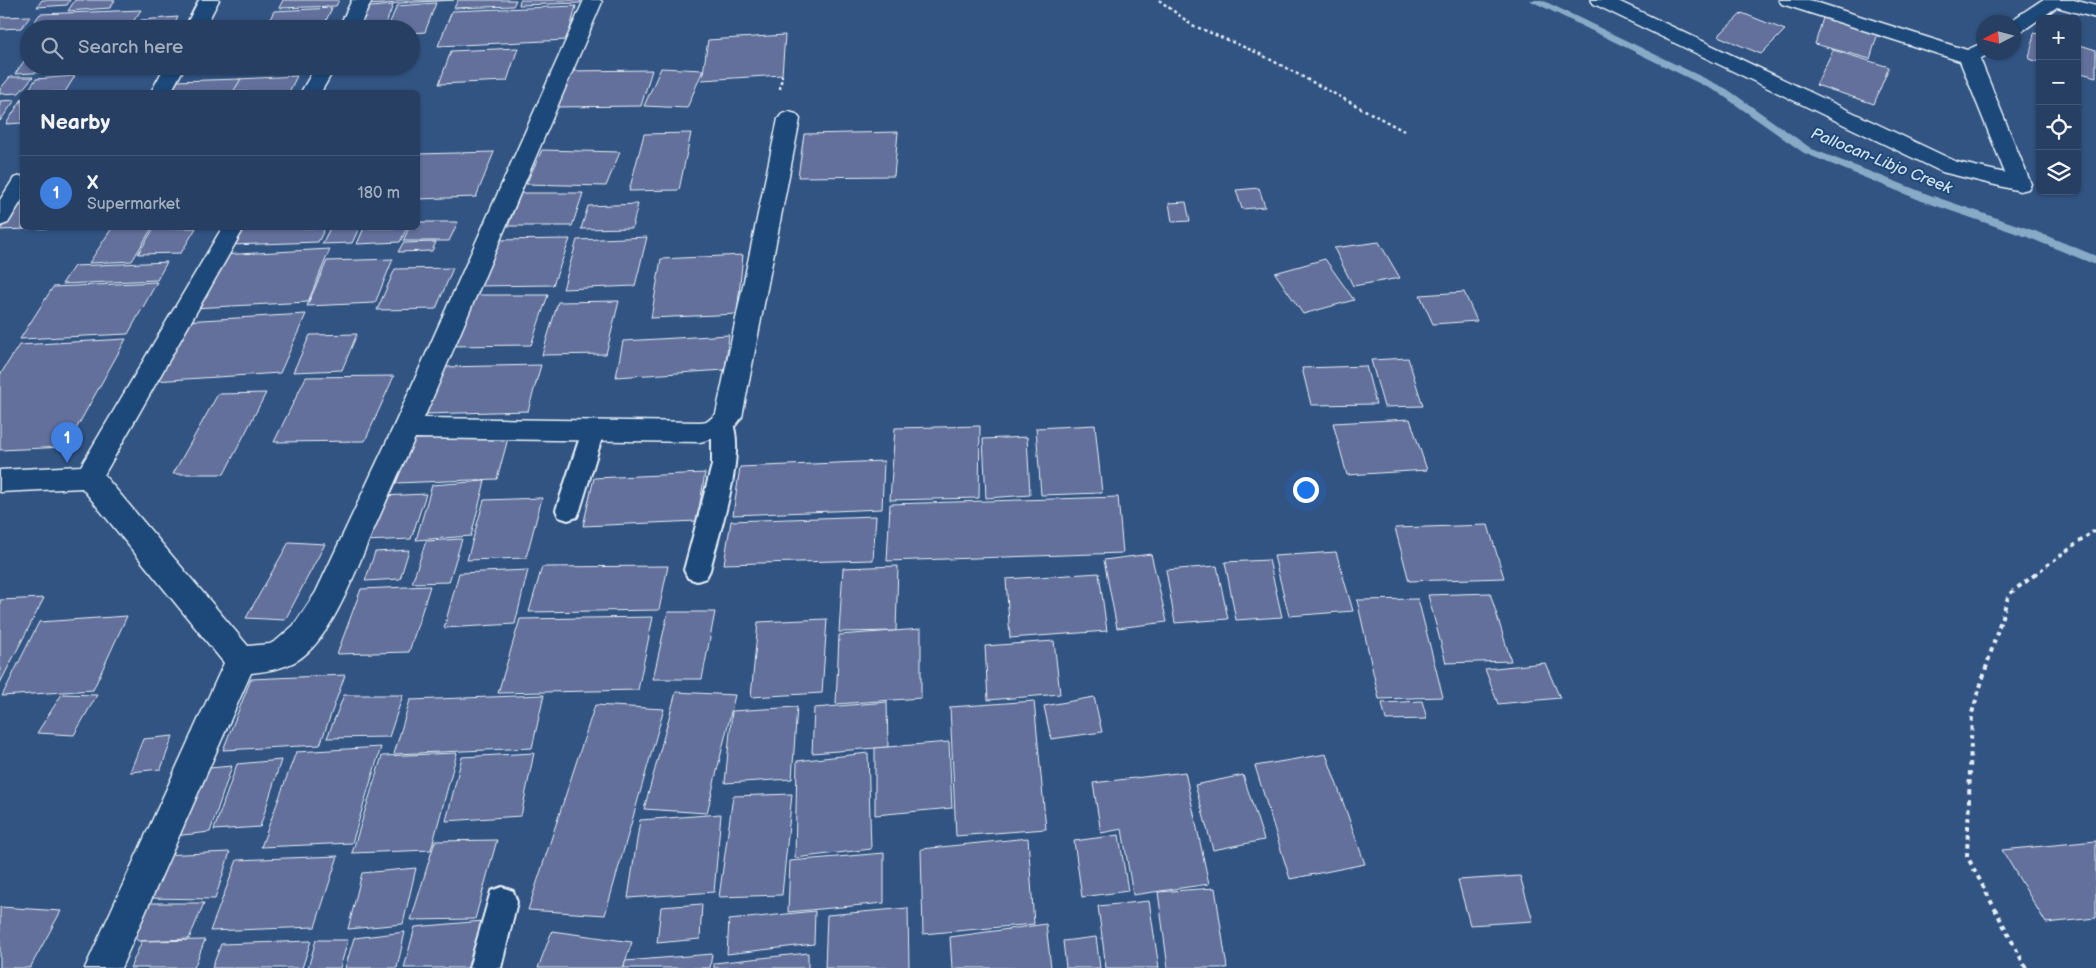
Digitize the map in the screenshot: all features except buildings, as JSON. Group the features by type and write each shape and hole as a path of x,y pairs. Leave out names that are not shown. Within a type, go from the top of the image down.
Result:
{"street":[{"path":"199,20 209,0"},
{"path":"352,20 362,0"},
{"path":"1601,0 1950,167 2020,184 1978,60"},
{"path":"1789,0 1976,53"},
{"path":"2021,23 2055,0 2096,12"},
{"path":"241,660 273,657 288,650 305,634 327,601 406,428 592,2"},
{"path":"162,90 170,75"},
{"path":"312,90 321,75"},
{"path":"406,428 700,432 711,431 723,426 729,417 789,119"},
{"path":"0,218 20,185"},
{"path":"89,477 232,230"},
{"path":"89,477 241,660"},
{"path":"0,481 89,477"},
{"path":"103,968 241,660"}],"lane":[{"path":"697,570 724,465 723,426"},
{"path":"568,510 593,431"},
{"path":"485,968 502,902"}],"path":[{"path":"1159,0 1192,25 1258,53 1404,131"},
{"path":"2026,968 1967,856 1972,713 2009,594 2092,532 2096,532"}],"waterway":[{"name":"Pallocan-Libjo Creek","path":"1534,0 1723,91 1808,151 1926,198 2031,234 2096,261"}],"place":[{"name":"X","path":"67,463"}]}
